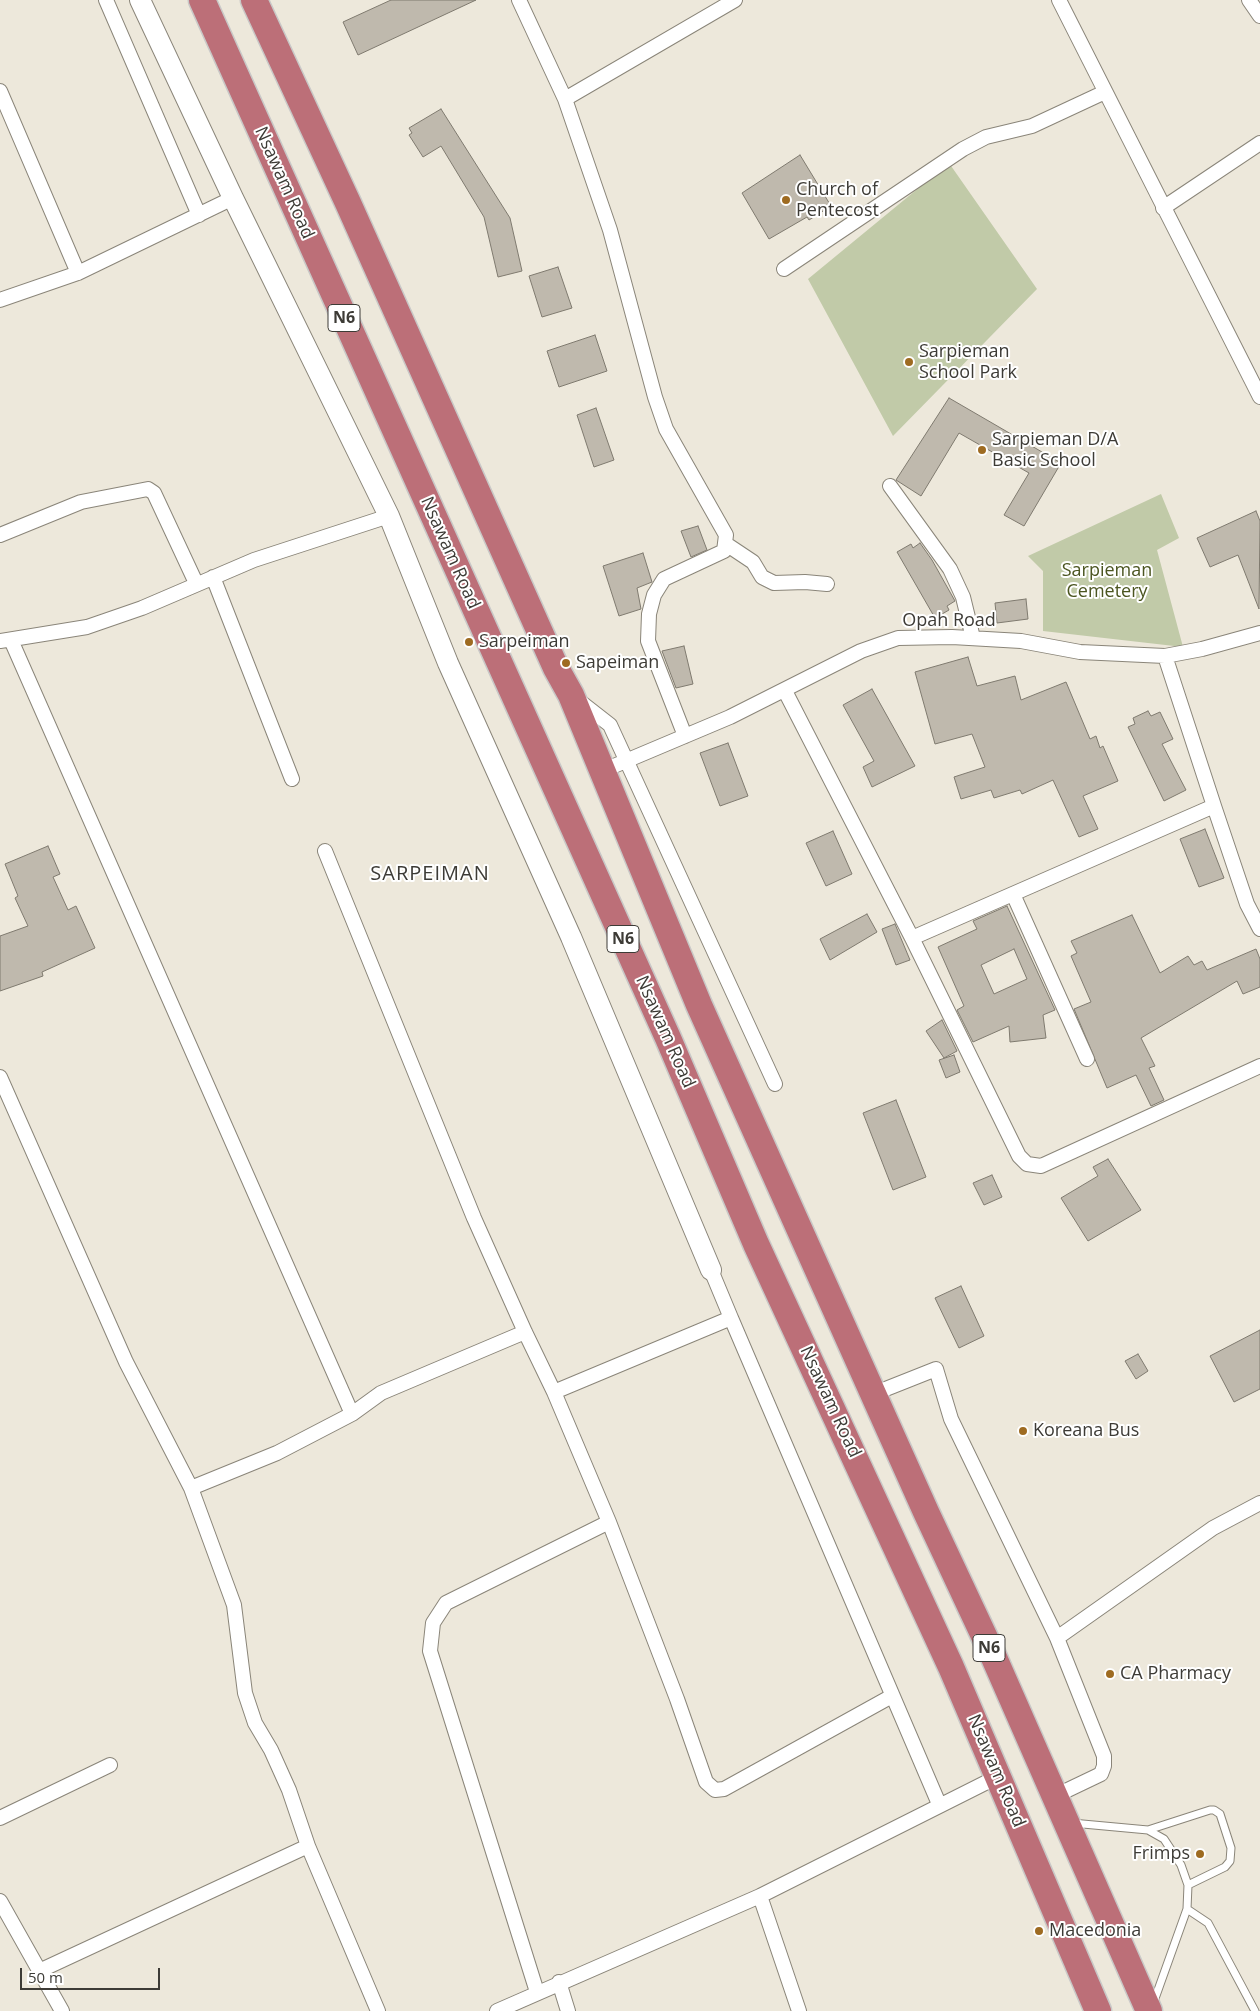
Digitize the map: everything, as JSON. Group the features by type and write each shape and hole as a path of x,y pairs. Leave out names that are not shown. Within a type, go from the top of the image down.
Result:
{"highway":[{"name":"Nsawam Road","path":"202,0 668,1038 756,1244 939,1640 1098,2011"},
{"name":"N6","path":"254,0 348,203 556,668 614,766 699,1005 1150,2011"}],"main road":[{"path":"140,0 233,198 389,516 448,663 571,937 711,1270"}],"street":[{"path":"106,0 199,215"},
{"path":"519,0 565,99 610,230 666,429 726,535 724,552 664,579 654,595 649,614 648,641 685,736"},
{"path":"565,99 735,0"},
{"path":"1059,0 1260,398"},
{"path":"1249,0 1260,16"},
{"path":"0,91 78,273"},
{"path":"784,269 963,149 986,138 1032,126 1105,92"},
{"path":"1163,208 1260,143"},
{"path":"0,300 78,273 233,198"},
{"path":"890,486 950,570 963,597 973,638"},
{"path":"0,535 81,502 148,489 154,494 196,583"},
{"path":"352,1414 5,640 87,627 142,608 196,583 254,560 389,516"},
{"path":"726,544 754,562 762,577 774,583 805,582 827,584"},
{"path":"213,577 292,779"},
{"name":"Opah Road","path":"614,766 785,691 861,651 898,638 973,638 1020,641 1080,652 1165,656 1202,649 1260,633"},
{"path":"1165,656 1247,904 1260,929"},
{"path":"785,691 912,938 1019,1156 1027,1164 1041,1166 1260,1066"},
{"path":"614,766 775,1084"},
{"path":"912,938 1214,806"},
{"path":"325,850 474,1218 524,1332 554,1392 609,1522 677,1699 706,1782 715,1790 724,1789 892,1696"},
{"path":"1013,894 1087,1059"},
{"path":"0,1077 126,1362 191,1488 234,1605 245,1693 255,1723 289,1790 308,1846 378,2011"},
{"path":"711,1270 939,1804"},
{"path":"554,1392 731,1318"},
{"path":"191,1488 277,1453 352,1414 380,1393 524,1332"},
{"path":"873,1394 936,1369 951,1419 1057,1638 1104,1756 1104,1766 1101,1774 1055,1796"},
{"path":"1057,1638 1213,1528 1260,1503"},
{"path":"537,1992 430,1651 433,1623 446,1603 609,1522"},
{"path":"0,1818 110,1765"},
{"path":"497,2011 559,1982 760,1896 939,1804 998,1776"},
{"path":"39,1971 308,1846"},
{"path":"760,1896 799,2011"},
{"path":"0,1901 62,2011"},
{"path":"559,1982 568,2011"}],"lane":[{"path":"1066,1822 1148,1830 1214,1810 1220,1814 1231,1848 1230,1861 1225,1866 1188,1885"},
{"path":"1148,1830 1164,1839 1175,1853 1188,1885 1187,1909 1150,2011"},
{"path":"1187,1909 1208,1923 1255,2011"}],"green space":[{"name":"Sarpieman School Park","path":"949,163 1037,289 893,436 808,279"},
{"name":"Sarpieman Cemetery","path":"1161,494 1179,538 1157,550 1183,647 1043,631 1043,571 1028,556"}],"building":[{"path":"391,0 476,0 358,55 343,22"},
{"path":"441,109 510,218 522,271 498,277 484,217 441,146 423,157 409,135 412,133 409,128"},
{"name":"Church of Pentecost","path":"800,155 831,206 809,220 807,217 769,239 742,193"},
{"path":"558,267 572,308 542,317 529,276"},
{"path":"595,335 607,371 559,387 547,351"},
{"path":"949,398 1061,463 1024,526 1004,515 1029,473 959,433 921,496 896,480"},
{"path":"596,408 614,460 594,467 577,415"},
{"path":"1256,511 1260,521 1259,609 1238,555 1210,567 1197,538"},
{"path":"698,526 707,550 691,557 681,531"},
{"path":"920,543 955,601 947,606 949,610 935,618 897,552 911,544 913,548"},
{"path":"643,553 652,582 637,588 641,609 619,616 603,566"},
{"path":"1026,599 1028,619 997,623 995,603"},
{"path":"684,646 693,684 676,688 662,651"},
{"path":"968,657 977,686 1015,676 1021,700 1066,682 1090,739 1096,736 1100,748 1103,746 1118,781 1083,796 1098,829 1079,837 1053,780 1022,794 1020,790 994,798 991,790 961,799 954,777 985,767 972,734 935,744 915,672"},
{"path":"872,689 915,766 872,787 863,767 874,761 843,705"},
{"path":"1148,711 1151,716 1160,712 1173,739 1162,744 1186,790 1164,801 1128,727 1135,724 1133,718"},
{"path":"728,743 748,796 720,806 700,753"},
{"path":"1205,829 1224,878 1199,887 1180,839"},
{"path":"833,831 852,874 826,886 806,843"},
{"path":"48,846 60,874 53,877 68,910 76,906 95,948 42,972 43,976 0,991 0,936 28,926 15,898 18,896 5,864"},
{"path":"1007,906 1055,1010 1043,1015 1046,1038 1010,1042 1009,1026 973,1042 957,1010 964,1006 938,947 977,929 973,921","holes":["1014,949 1027,979 994,994 981,965"]},
{"path":"867,914 877,932 830,960 820,939"},
{"path":"1132,915 1160,973 1188,956 1194,965 1202,961 1207,970 1256,949 1260,959 1260,987 1243,994 1237,981 1141,1038 1155,1066 1149,1068 1164,1100 1151,1106 1136,1075 1107,1088 1074,1009 1091,1002 1071,956 1077,953 1071,941"},
{"path":"895,924 910,960 896,965 882,929"},
{"path":"942,1020 957,1051 944,1058 926,1031"},
{"path":"954,1055 960,1072 946,1078 939,1060"},
{"path":"896,1100 926,1177 893,1190 863,1113"},
{"path":"1108,1159 1141,1210 1088,1241 1061,1198 1098,1176 1093,1167"},
{"path":"992,1175 1002,1197 984,1205 973,1183"},
{"path":"961,1286 984,1336 959,1348 935,1298"},
{"path":"1260,1330 1260,1389 1234,1402 1210,1356"},
{"path":"1138,1354 1148,1371 1136,1379 1125,1361"}],"place":[{"name":"Church of Pentecost","path":"786,200"},
{"name":"Sarpieman School Park","path":"909,362"},
{"name":"Sarpieman D/A Basic School","path":"982,450"},
{"name":"Sarpeiman","path":"469,642"},
{"name":"Sapeiman","path":"566,663"},
{"name":"Koreana Bus","path":"1023,1431"},
{"name":"CA Pharmacy","path":"1110,1674"},
{"name":"Frimps","path":"1200,1854"},
{"name":"Macedonia","path":"1039,1931"}],"district":[{"name":"SARPEIMAN","path":"430,874"}]}
